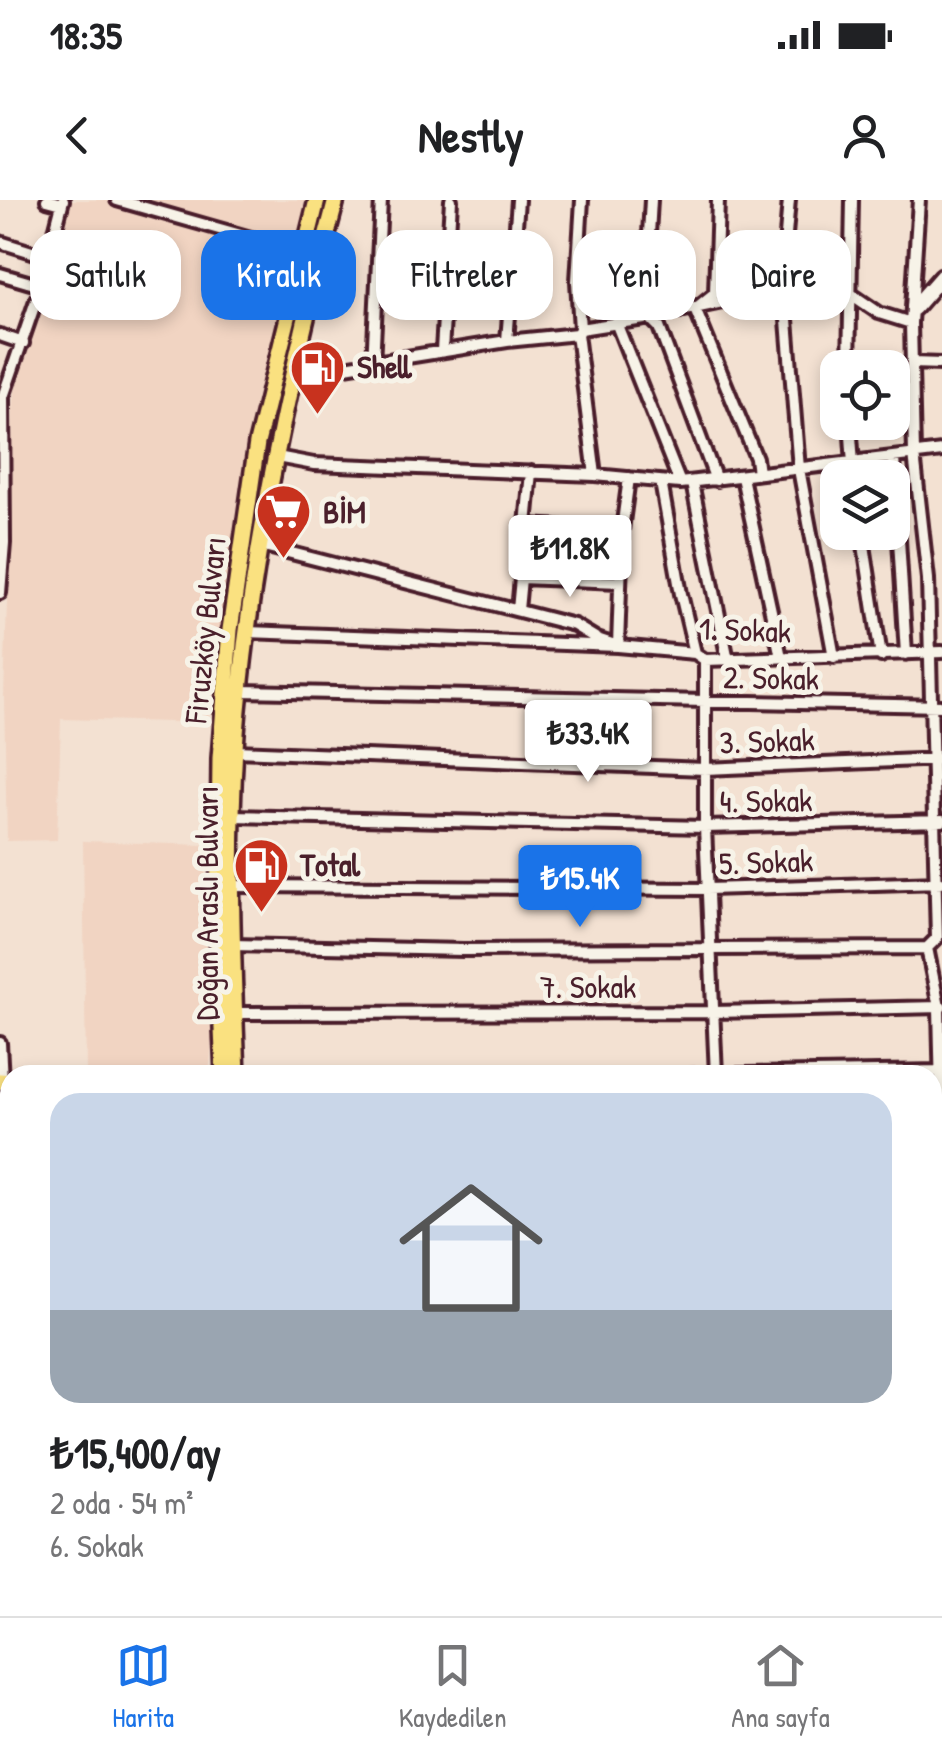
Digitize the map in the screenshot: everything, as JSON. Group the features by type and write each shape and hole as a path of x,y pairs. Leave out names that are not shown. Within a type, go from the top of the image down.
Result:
{"main road":[{"name":"Firuzköy Bulvarı","path":"310,230 318,200"},
{"path":"294,375 336,200"},
{"name":"Firuzköy Bulvarı","path":"224,1065 218,934 220,758 230,630 253,470 288,320"},
{"name":"Doğan Araslı Bulvarı","path":"237,1065 232,945 235,751 256,567 285,458 281,437 294,375"},
{"path":"273,379 266,444 285,458"},
{"path":"253,470 262,466 265,474 251,540 256,567"}],"street":[{"path":"48,200 62,202 55,230"},
{"path":"117,200 223,230"},
{"path":"373,364 382,200"},
{"path":"442,351 450,200"},
{"path":"508,341 518,200"},
{"path":"582,200 576,280 578,332 595,475"},
{"path":"650,230 651,200"},
{"path":"696,309 715,292 718,200"},
{"path":"786,230 789,200"},
{"path":"851,230 852,200"},
{"path":"232,945 710,950 927,948 940,939 936,653 914,454 912,364 919,200"},
{"path":"0,242 30,251"},
{"path":"0,274 30,283"},
{"path":"913,316 942,276"},
{"path":"851,294 879,313 913,316"},
{"path":"696,312 756,458 758,473"},
{"path":"0,587 2,396 31,320"},
{"path":"294,375 640,320"},
{"path":"651,320 659,326 716,480"},
{"path":"787,320 799,469 834,657"},
{"path":"848,320 849,350"},
{"path":"617,326 686,483 728,660"},
{"path":"0,335 24,342"},
{"path":"912,364 942,364"},
{"path":"850,440 851,460 942,452"},
{"path":"285,458 314,464 595,475 686,483 820,465"},
{"path":"894,458 906,654"},
{"path":"518,610 531,472"},
{"path":"742,477 782,657"},
{"path":"260,545 574,625 618,646 622,530 629,478"},
{"path":"661,482 681,594 700,657 706,702 706,827 716,1065"},
{"path":"526,526 622,530"},
{"path":"865,550 881,656"},
{"path":"521,578 620,582"},
{"name":"1. Sokak","path":"247,632 618,646 728,660 936,653"},
{"name":"2. Sokak","path":"240,691 937,706"},
{"name":"3. Sokak","path":"235,751 705,768 938,759"},
{"name":"4. Sokak","path":"232,816 706,827 938,822"},
{"name":"5. Sokak","path":"232,886 708,889 939,882"},
{"path":"927,948 941,1007 941,1065"},
{"name":"7. Sokak","path":"234,1013 713,1012 941,1007"}],"shaded area":[{"path":"70,200 310,200 303,230 201,230 201,320 280,320 253,431 207,723 61,719 57,840 7,841 4,697 13,410 16,382 34,320 181,320 181,230 61,230"},
{"path":"83,841 204,845 215,1008 210,1065 86,1065"}],"place":[{"name":"Shell","path":"318,416"},
{"name":"BİM","path":"284,561"},
{"name":"Total","path":"261,914"}]}
